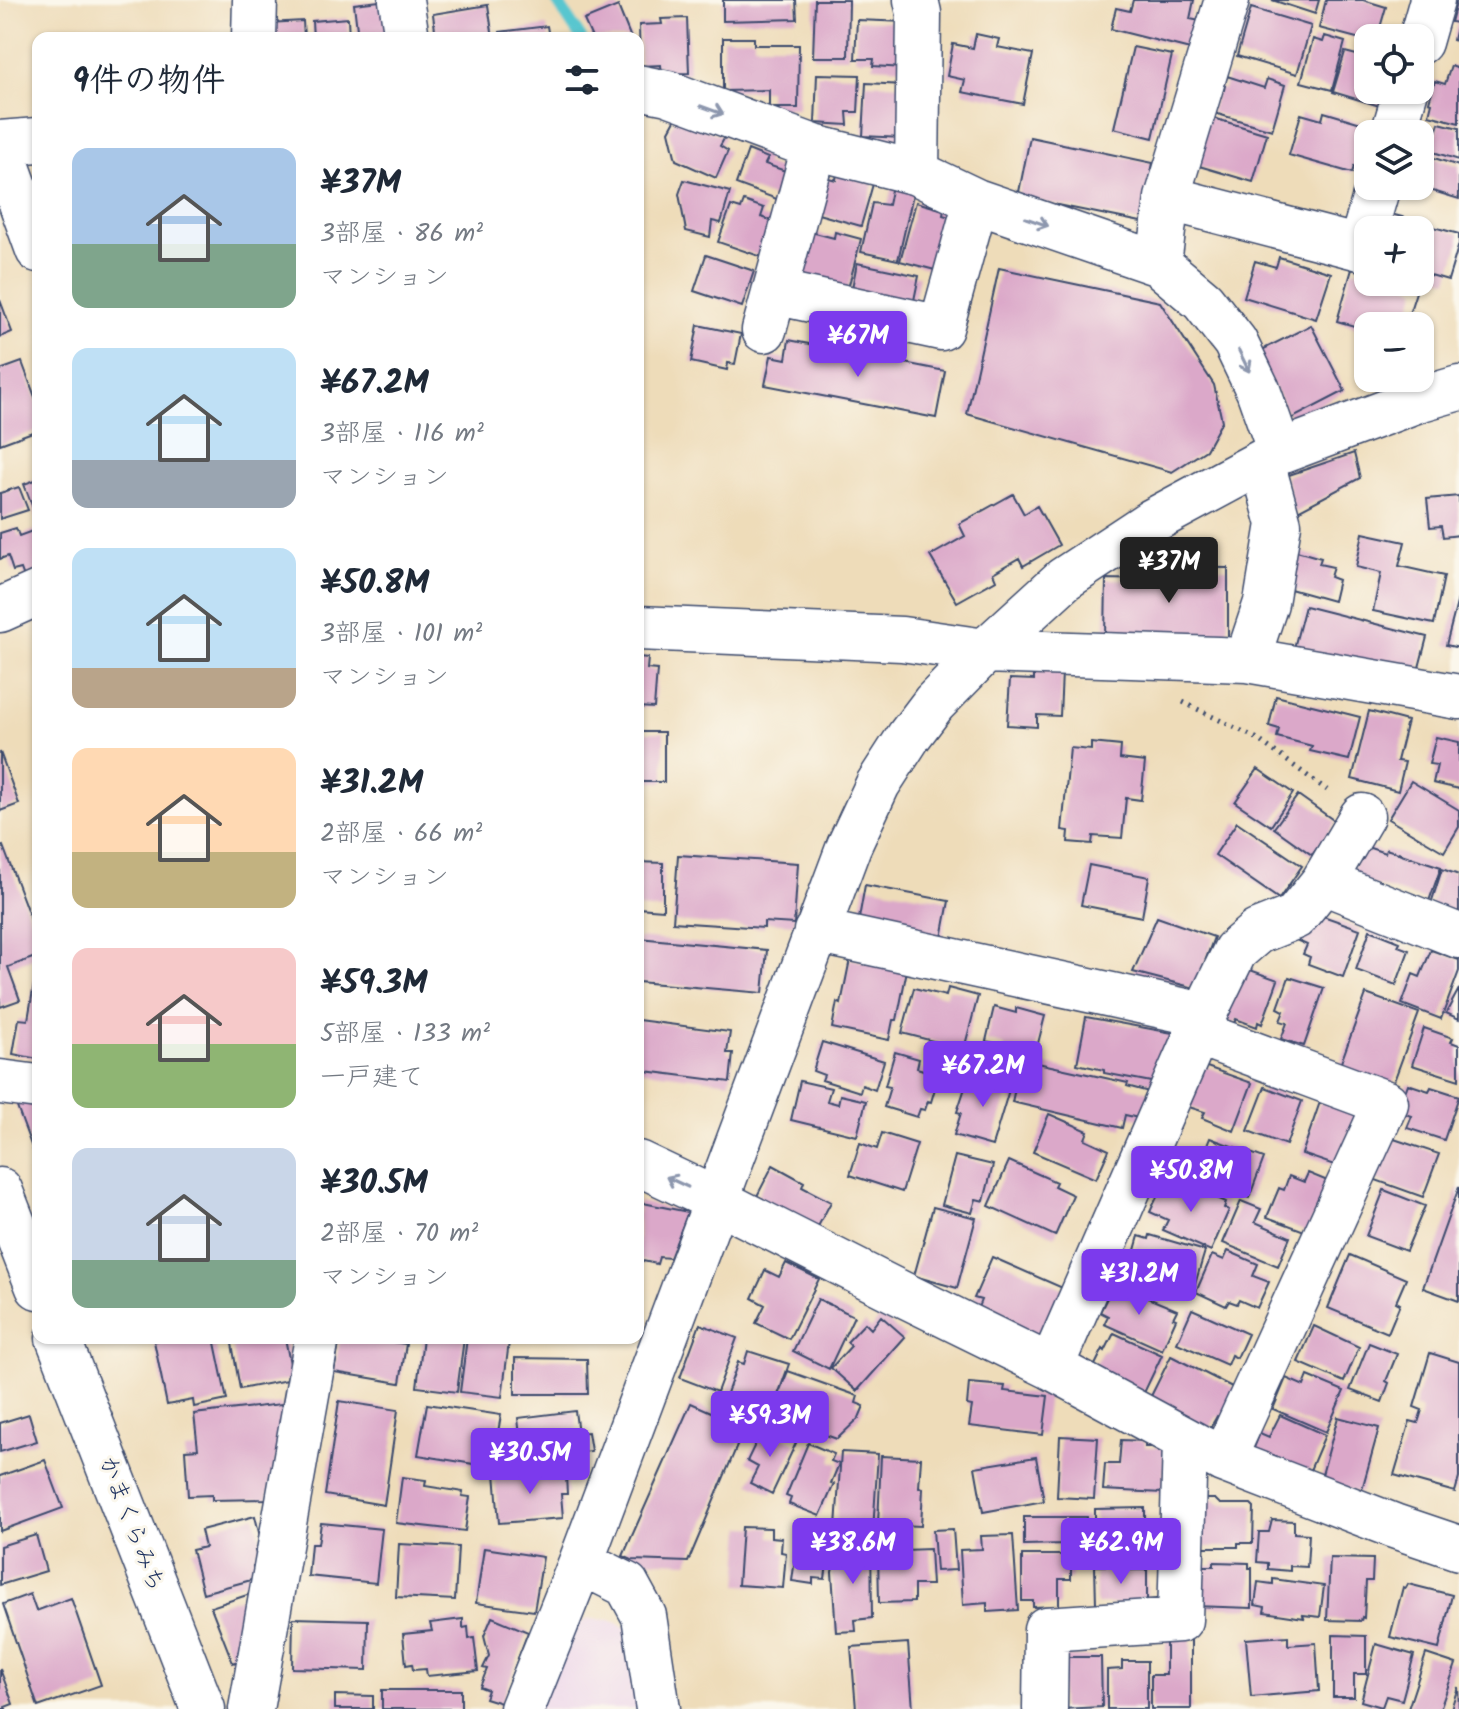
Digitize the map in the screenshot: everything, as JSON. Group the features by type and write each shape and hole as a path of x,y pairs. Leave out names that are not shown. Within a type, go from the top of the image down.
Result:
{"street":[{"path":"254,32 255,0"},
{"path":"401,0 406,32"},
{"path":"916,0 919,13 917,173"},
{"path":"1159,264 1167,198 1227,0"},
{"path":"1425,24 1432,0"},
{"path":"644,88 668,93 814,147 917,173 976,201 1159,264 1203,301 1235,342 1258,390 1271,457 1279,524 1266,603 1247,660"},
{"path":"32,141 0,144 32,233"},
{"path":"814,147 769,311 941,328 976,201"},
{"path":"1167,198 1360,248 1374,200"},
{"path":"522,1709 581,1562 849,846 878,784 909,736 934,703 985,651 1064,579 1152,521 1271,457 1421,399 1459,388"},
{"path":"0,610 32,596"},
{"path":"644,628 902,639 985,651 1247,660 1459,697"},
{"path":"1051,1367 1200,1024 1235,951 1257,932 1295,917 1323,882 1362,816"},
{"path":"1323,882 1459,936"},
{"path":"816,931 1200,1024 1386,1103 1204,1450 1180,1620 1046,1629 1045,1709"},
{"path":"0,1082 32,1086"},
{"path":"644,1166 1051,1367 1204,1450 1394,1526 1459,1548"},
{"path":"0,1190 32,1272"},
{"name":"かまくらみち","path":"60,1344 203,1709"},
{"path":"251,1709 316,1344"},
{"path":"581,1562 627,1585 644,1616 658,1709"}],"path":[{"path":"1170,696 1256,738 1362,816"}],"shaded area":[{"path":"588,1619 610,1620 631,1630 642,1709 535,1709 568,1628"}],"building":[{"path":"388,0 391,32 357,32 354,4"},
{"path":"723,0 796,0 797,19 723,21"},
{"path":"815,0 849,0 848,57 813,57"},
{"path":"1133,0 1194,0 1190,19 1205,22 1198,51 1111,29 1116,8 1130,11"},
{"path":"1272,0 1319,0 1315,14"},
{"path":"1326,0 1363,0 1386,7 1381,24 1354,24 1354,37 1319,28"},
{"path":"1457,0 1459,42 1453,40 1457,23 1451,22"},
{"path":"488,5 492,32 435,32 433,14"},
{"path":"618,6 629,32 589,32 584,20"},
{"path":"1251,8 1311,26 1297,74 1237,56"},
{"path":"348,18 349,32 313,32 312,21"},
{"path":"687,18 689,73 662,74 661,65 644,66 644,32 639,32 639,25 662,24 661,19"},
{"path":"857,20 906,22 904,68 873,66 874,59 855,59"},
{"path":"303,21 304,32 268,32 268,23"},
{"path":"547,26 548,32 500,32"},
{"path":"976,34 999,39 997,47 1033,54 1023,104 962,92 965,80 947,76 953,44 973,48"},
{"path":"1325,36 1345,42 1332,90 1301,82 1313,39 1323,42"},
{"path":"723,38 754,38 754,45 799,45 798,108 769,108 769,90 723,91"},
{"path":"1133,47 1172,55 1153,138 1114,128"},
{"path":"1345,52 1354,54 1354,98 1333,92"},
{"path":"1451,66 1459,69 1459,123 1429,115 1434,104 1435,81 1445,84"},
{"path":"817,74 860,75 858,112 847,112 848,125 815,123"},
{"path":"1227,76 1264,88 1267,79 1285,85 1272,130 1211,112 1218,88 1224,90"},
{"path":"866,83 904,85 902,138 863,136"},
{"path":"1324,112 1354,121 1352,173 1289,155 1301,114 1322,120"},
{"path":"1203,115 1267,134 1253,182 1189,163"},
{"path":"676,118 725,137 720,146 728,151 716,178 676,160 669,131"},
{"path":"1439,123 1459,128 1459,160 1434,152"},
{"path":"1030,137 1153,163 1141,222 1018,197"},
{"path":"748,150 768,158 765,164 791,173 782,201 736,184"},
{"path":"1434,158 1459,166 1459,199 1434,191"},
{"path":"837,173 873,184 861,226 811,212 821,176 836,180"},
{"path":"684,180 730,192 721,223 712,221 710,237 686,231 679,194"},
{"path":"892,185 914,190 898,260 861,252 872,203 888,205"},
{"path":"744,201 764,208 761,217 777,222 765,258 718,242 731,206 741,209"},
{"path":"916,202 944,210 943,215 953,218 939,271 900,261"},
{"path":"1434,227 1459,234 1448,280 1434,276"},
{"path":"807,231 834,238 835,232 861,239 846,296 793,281"},
{"path":"706,255 754,271 742,307 694,291"},
{"path":"1279,257 1331,273 1316,319 1244,297 1255,261 1276,267"},
{"path":"857,263 919,276 912,310 850,298"},
{"path":"999,268 1160,302 1214,385 1222,421 1206,450 1172,472 967,414"},
{"path":"1352,269 1354,296 1415,296 1410,312 1354,312 1354,326 1337,321"},
{"path":"0,300 12,332 0,337"},
{"path":"698,325 741,334 735,364 728,363 727,370 691,362"},
{"path":"1311,325 1345,391 1291,419 1256,353"},
{"path":"789,340 945,371 936,418 765,385 771,356 786,359"},
{"path":"22,362 32,389 32,432 0,444 0,370"},
{"path":"1354,453 1360,478 1294,513 1286,476"},
{"path":"32,481 32,505 24,484"},
{"path":"19,487 28,510 0,519 0,493"},
{"path":"1013,494 1024,514 1037,506 1059,545 1023,566 1019,558 993,573 996,580 957,602 930,556 965,536 959,524"},
{"path":"1459,496 1459,535 1443,537 1441,526 1430,527 1427,499"},
{"path":"16,528 19,536 32,531 32,575 24,577 21,569 13,571 8,556 0,559 0,533"},
{"path":"1363,533 1405,542 1399,566 1444,576 1434,624 1373,611 1381,573 1356,567"},
{"path":"1293,550 1321,558 1319,564 1333,567 1330,577 1338,580 1333,601 1283,587"},
{"path":"1149,567 1228,568 1228,640 1105,639 1106,579 1149,580"},
{"path":"1459,599 1459,648 1446,645"},
{"path":"1305,606 1427,637 1416,679 1294,648"},
{"path":"644,658 648,658 647,669 657,670 654,708 644,707"},
{"path":"1034,670 1062,672 1060,716 1037,715 1037,727 1007,725 1010,679 1034,680"},
{"path":"1276,696 1360,717 1349,760 1310,751 1312,746 1277,737 1279,729 1269,726"},
{"path":"1369,711 1407,721 1397,761 1405,762 1398,791 1352,779"},
{"path":"644,732 664,732 664,782 644,782"},
{"path":"1436,737 1459,742 1459,789 1433,783 1437,765 1429,764"},
{"path":"1091,743 1121,746 1120,759 1145,762 1141,800 1126,798 1122,838 1093,836 1092,844 1068,842 1069,831 1062,830 1070,748 1091,750"},
{"path":"0,752 19,804 0,811"},
{"path":"1258,769 1293,793 1271,826 1235,802"},
{"path":"1411,781 1459,810 1459,827 1444,852 1388,819"},
{"path":"1298,795 1336,822 1312,855 1274,828"},
{"path":"1237,822 1302,866 1279,899 1215,855"},
{"path":"1361,845 1385,853 1386,849 1441,867 1429,901 1350,878"},
{"path":"3,846 32,923 32,958 8,967 20,1000 0,1007 0,847"},
{"path":"678,855 798,863 794,924 764,922 764,928 673,922"},
{"path":"644,862 663,863 663,910 644,908"},
{"path":"1089,865 1149,877 1142,917 1081,905"},
{"path":"1442,869 1459,875 1459,920 1429,910"},
{"path":"865,885 949,901 942,938 858,924"},
{"path":"1309,911 1360,929 1343,977 1308,964 1310,957 1303,954 1307,945 1298,941"},
{"path":"1157,917 1214,937 1195,988 1133,972"},
{"path":"1370,930 1400,942 1398,946 1409,950 1396,985 1356,970"},
{"path":"644,939 767,950 763,993 644,983"},
{"path":"1431,950 1459,960 1459,971 1441,1019 1402,1004 1413,974 1420,977"},
{"path":"850,959 907,970 897,1020 893,1020 889,1040 832,1028 837,1002 841,1004"},
{"path":"1239,966 1278,980 1262,1024 1258,1022 1257,1027 1236,1019 1234,1023 1221,1018"},
{"path":"1289,977 1324,988 1304,1046 1281,1039 1287,1023 1280,1021 1284,1011 1278,1008"},
{"path":"914,988 946,996 948,988 978,996 964,1049 902,1033"},
{"path":"1459,989 1459,1019 1446,1013"},
{"path":"1366,994 1419,1013 1390,1092 1339,1068"},
{"path":"32,996 32,1058 13,1054 19,1019 28,1020"},
{"path":"994,1007 1016,1013 1016,1008 1045,1016 1034,1059 1004,1052 1005,1046 986,1041"},
{"path":"1086,1017 1178,1034 1167,1085 1104,1073 1104,1070 1077,1064"},
{"path":"644,1021 730,1032 727,1053 733,1053 730,1082 644,1071"},
{"path":"1424,1028 1453,1038 1451,1042 1459,1045 1459,1080 1412,1065"},
{"path":"822,1042 884,1061 875,1090 862,1085 860,1092 822,1080 824,1075 813,1071"},
{"path":"895,1052 919,1059 917,1068 939,1075 931,1102 928,1101 925,1110 920,1109 917,1117 884,1107 890,1087 885,1086"},
{"path":"1033,1062 1128,1083 1127,1086 1149,1092 1143,1119 1125,1115 1122,1128 1012,1102 1020,1066 1031,1068"},
{"path":"1204,1066 1252,1083 1234,1131 1202,1118 1205,1112 1189,1107"},
{"path":"986,1071 1009,1078 1009,1090 992,1146 954,1135 961,1113 957,1112 966,1085 980,1089"},
{"path":"800,1081 831,1088 827,1101 838,1104 840,1095 866,1101 857,1136 791,1120"},
{"path":"1408,1084 1459,1096 1444,1140 1407,1128 1412,1116 1398,1112"},
{"path":"1265,1087 1302,1101 1286,1145 1248,1131"},
{"path":"32,1095 32,1148 14,1099"},
{"path":"1320,1102 1356,1115 1337,1166 1302,1154"},
{"path":"1049,1114 1088,1131 1085,1139 1109,1150 1096,1179 1033,1152"},
{"path":"882,1133 917,1144 902,1192 850,1175 860,1143 877,1149"},
{"path":"1385,1136 1439,1154 1423,1197 1370,1178"},
{"path":"1210,1138 1264,1158 1249,1198 1185,1174 1194,1150 1204,1153"},
{"path":"955,1156 993,1165 984,1201 976,1199 972,1213 942,1205"},
{"path":"1009,1161 1056,1182 1054,1186 1073,1195 1055,1236 989,1206"},
{"path":"773,1165 804,1182 802,1187 831,1202 813,1236 759,1208 763,1199 757,1196"},
{"path":"1308,1173 1330,1182 1307,1232 1267,1217 1279,1188 1284,1190 1289,1176 1304,1182"},
{"path":"1164,1182 1181,1189 1184,1183 1226,1202 1224,1208 1229,1210 1211,1251 1163,1230 1168,1220 1150,1212"},
{"path":"1459,1187 1459,1301 1423,1288"},
{"path":"1384,1190 1425,1206 1406,1251 1366,1236"},
{"path":"1241,1201 1261,1209 1255,1222 1290,1237 1278,1266 1223,1243"},
{"path":"644,1203 688,1212 670,1258 659,1257 657,1264 644,1261"},
{"path":"933,1207 976,1218 957,1288 914,1276"},
{"path":"1150,1235 1205,1251 1193,1291 1134,1273 1137,1263 1132,1261 1139,1236 1149,1239"},
{"path":"1228,1251 1258,1264 1253,1276 1269,1282 1257,1308 1239,1300 1237,1304 1229,1301 1226,1306 1196,1292 1212,1255 1224,1260"},
{"path":"1350,1255 1406,1279 1388,1333 1328,1308"},
{"path":"992,1257 1065,1289 1041,1344 975,1315 981,1300 974,1298"},
{"path":"786,1263 819,1279 789,1339 756,1323 765,1305 752,1298 765,1270 779,1277"},
{"path":"1114,1284 1177,1310 1162,1350 1104,1324 1108,1316 1100,1312"},
{"path":"818,1299 854,1316 829,1369 793,1351"},
{"path":"1192,1309 1248,1334 1237,1358 1231,1355 1227,1365 1177,1343"},
{"path":"881,1316 905,1337 857,1391 831,1368 851,1346 847,1342 865,1323 871,1329"},
{"path":"700,1324 737,1338 717,1392 680,1378"},
{"path":"1314,1326 1359,1347 1344,1382 1298,1362"},
{"path":"1114,1333 1162,1355 1143,1395 1092,1371"},
{"path":"1369,1343 1397,1354 1386,1381 1389,1383 1382,1402 1350,1390"},
{"path":"155,1344 215,1344 227,1400 194,1407 193,1400 167,1405"},
{"path":"232,1344 286,1344 293,1379 240,1389"},
{"path":"339,1344 406,1344 400,1383 334,1372"},
{"path":"422,1344 463,1344 457,1392 417,1387"},
{"path":"466,1344 509,1344 502,1397 460,1392"},
{"path":"748,1351 789,1364 778,1395 788,1371 858,1396 856,1403 864,1406 859,1418 837,1439 725,1399 738,1362 744,1364"},
{"path":"1430,1353 1459,1362 1459,1478 1455,1492 1394,1475 1410,1421 1418,1423 1422,1410 1414,1407"},
{"path":"1171,1356 1238,1390 1223,1419 1217,1416 1209,1430 1149,1400"},
{"path":"515,1358 587,1359 588,1394 515,1394"},
{"path":"1308,1376 1344,1391 1326,1432 1273,1409 1286,1378 1304,1386"},
{"path":"969,1383 1005,1386 1004,1391 1048,1396 1043,1435 969,1426 972,1406 967,1405"},
{"path":"339,1401 398,1410 384,1505 325,1495"},
{"path":"691,1403 745,1427 688,1562 632,1560 623,1556"},
{"path":"281,1404 285,1420 267,1499 212,1500 212,1495 188,1496 185,1450 198,1449 194,1414"},
{"path":"427,1404 501,1415 492,1467 418,1455"},
{"path":"575,1411 578,1433 588,1432 591,1451 543,1457 543,1463 513,1466 510,1446 521,1445 518,1418"},
{"path":"29,1414 37,1441 0,1452 0,1423"},
{"path":"1280,1415 1325,1435 1308,1475 1253,1450 1260,1433 1269,1437"},
{"path":"1338,1417 1379,1428 1361,1493 1320,1482"},
{"path":"763,1428 796,1443 772,1494 750,1483 758,1467 747,1461"},
{"path":"1060,1436 1098,1438 1094,1499 1057,1497"},
{"path":"1121,1440 1145,1441 1145,1447 1165,1447 1163,1493 1103,1490 1105,1464 1119,1464"},
{"path":"808,1443 834,1454 831,1461 839,1464 820,1516 789,1504 791,1498 786,1496"},
{"path":"841,1452 878,1454 873,1531 841,1532 841,1527 836,1527"},
{"path":"881,1456 921,1458 921,1526 878,1524"},
{"path":"1036,1457 1044,1501 983,1512 975,1467"},
{"path":"45,1460 63,1508 0,1531 0,1476"},
{"path":"549,1469 550,1477 566,1476 567,1494 561,1494 563,1518 499,1523 495,1473"},
{"path":"402,1477 426,1480 425,1486 463,1492 462,1496 470,1497 465,1531 396,1523"},
{"path":"1206,1499 1215,1499 1220,1504 1251,1504 1254,1507 1253,1543 1238,1543 1238,1547 1193,1547 1196,1506"},
{"path":"1145,1508 1145,1549 1095,1549 1095,1509"},
{"path":"255,1516 263,1549 255,1551 259,1565 253,1567 255,1579 203,1593 192,1550 205,1547 201,1530"},
{"path":"1024,1517 1087,1517 1087,1537 1067,1538 1067,1544 1024,1545"},
{"path":"1272,1520 1294,1521 1294,1533 1309,1534 1307,1567 1290,1566 1290,1571 1268,1569 1268,1563 1257,1562 1259,1532 1269,1532"},
{"path":"800,1522 832,1526 825,1579 813,1578 813,1584 792,1581"},
{"path":"321,1523 382,1529 376,1583 308,1576 311,1544 318,1544"},
{"path":"742,1527 771,1528 771,1537 782,1538 781,1552 786,1553 783,1588 738,1585"},
{"path":"953,1529 956,1570 936,1571 933,1530"},
{"path":"36,1535 46,1571 0,1585 0,1546"},
{"path":"1013,1535 1018,1610 987,1612 987,1603 963,1605 960,1550 982,1549 981,1536"},
{"path":"871,1541 872,1618 855,1620 856,1631 836,1632 832,1572 836,1554 850,1555 851,1542"},
{"path":"399,1544 458,1547 455,1600 396,1597"},
{"path":"484,1548 543,1557 534,1611 476,1603"},
{"path":"930,1549 932,1585 914,1585 914,1602 879,1603 878,1551"},
{"path":"1022,1555 1071,1555 1071,1579 1059,1579 1059,1606 1033,1607 1033,1601 1022,1601"},
{"path":"1330,1558 1373,1559 1372,1581 1366,1581 1364,1618 1361,1621 1327,1620"},
{"path":"1214,1562 1249,1563 1249,1568 1252,1568 1252,1608 1193,1606 1194,1566 1214,1566"},
{"path":"1127,1565 1126,1570 1147,1570 1147,1604 1096,1604 1095,1566"},
{"path":"1273,1579 1324,1586 1320,1617 1303,1615 1304,1618 1264,1612 1265,1607 1255,1605 1258,1582 1273,1584"},
{"path":"1408,1584 1452,1595 1439,1649 1390,1637 1403,1587 1406,1588"},
{"path":"253,1593 246,1659 233,1663 211,1607"},
{"path":"30,1594 36,1611 71,1598 101,1685 38,1707 3,1604"},
{"path":"492,1617 528,1632 501,1703 485,1698 488,1690 480,1687 487,1669 483,1668 489,1656 484,1636"},
{"path":"293,1618 368,1620 367,1670 292,1668"},
{"path":"463,1619 463,1628 468,1627 469,1639 474,1638 478,1671 427,1676 426,1669 413,1670 412,1664 406,1665 403,1634 432,1631 430,1623"},
{"path":"1333,1635 1366,1636 1366,1674 1354,1674 1354,1697 1333,1697"},
{"path":"1166,1636 1191,1636 1191,1709 1151,1709 1151,1675 1166,1675"},
{"path":"1288,1636 1288,1645 1316,1643 1319,1691 1251,1697 1246,1639"},
{"path":"908,1643 913,1709 856,1709 851,1647"},
{"path":"1376,1644 1414,1655 1402,1700 1386,1696 1382,1707 1361,1701"},
{"path":"1426,1654 1456,1664 1440,1709 1408,1709"},
{"path":"1061,1657 1101,1657 1102,1707 1061,1709"},
{"path":"1122,1661 1147,1661 1147,1709 1107,1709 1107,1670 1122,1669"},
{"path":"0,1669 13,1704 6,1709 0,1709"},
{"path":"1458,1687 1459,1709 1451,1709"},
{"path":"382,1690 461,1690 461,1709 382,1709"},
{"path":"335,1695 373,1696 373,1709 335,1709"}],"waterway":[{"path":"556,0 577,32"}]}
